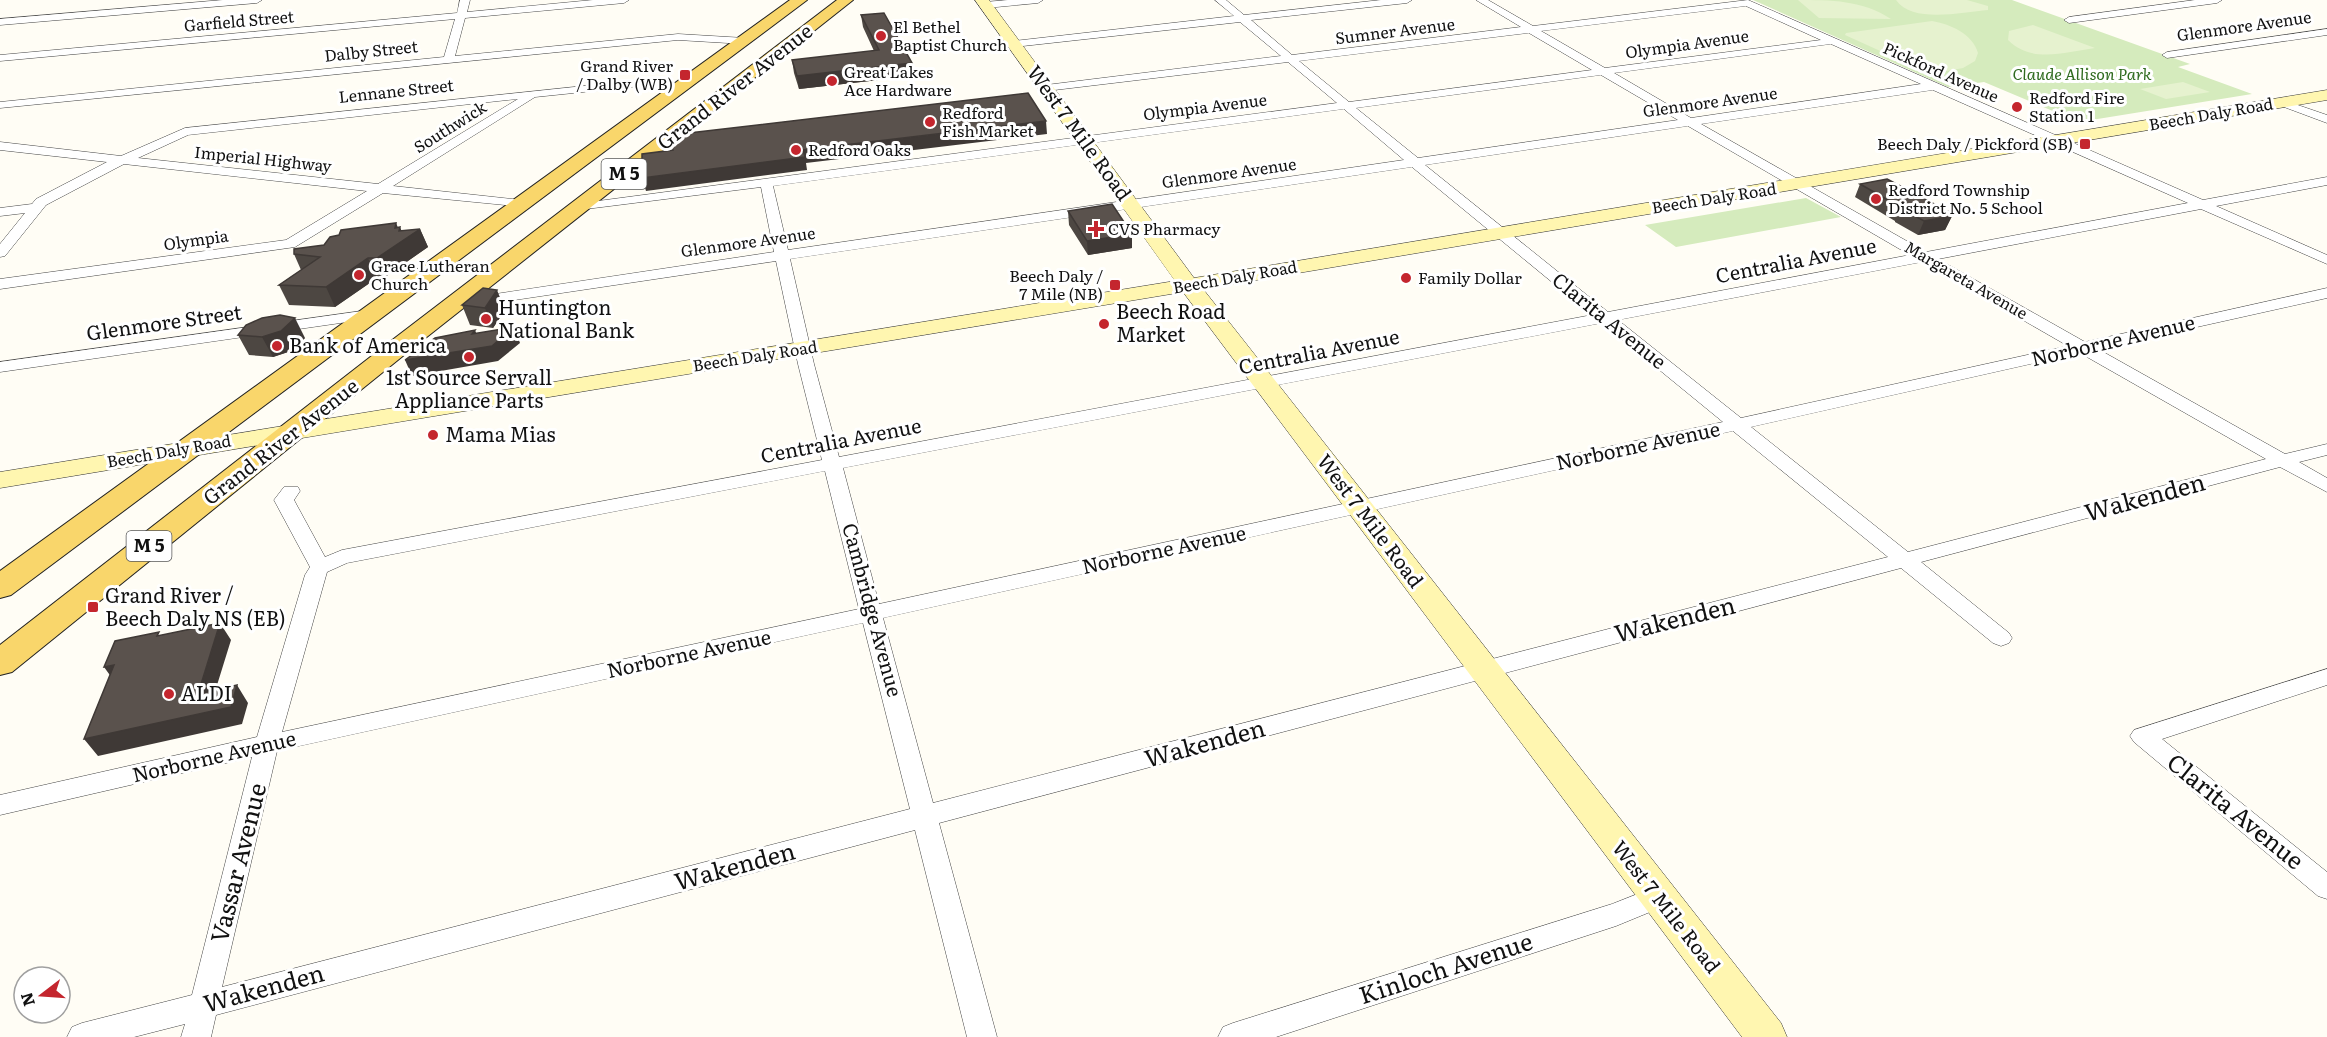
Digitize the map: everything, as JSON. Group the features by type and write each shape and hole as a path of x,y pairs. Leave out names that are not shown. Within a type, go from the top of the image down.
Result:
{"main road":[{"name":"Grand River Avenue","path":"0,587 800,0"},
{"name":"Grand River Avenue","path":"0,663 400,346 583,207 846,0"},
{"name":"West 7 Mile Road","path":"984,3 1189,285 1767,1037"},
{"path":"765,63 767,54 812,15 800,11 781,14"},
{"name":"Beech Daly Road","path":"0,480 2327,95"},
{"path":"535,244 499,252 488,251 483,247 495,233 577,172 587,156"},
{"path":"378,309 402,296 417,293 429,295 441,304 399,337 400,346"},
{"path":"0,600 50,563 72,534"}],"street":[{"path":"0,22 257,0"},
{"path":"449,60 465,0"},
{"name":"Garfield Street","path":"0,58 624,0"},
{"path":"984,3 1038,0"},
{"name":"Clarita Avenue","path":"1221,0 1500,233 2001,638"},
{"path":"1014,44 1407,0"},
{"name":"Margareta Avenue","path":"1481,0 1797,184 2327,486"},
{"path":"2069,20 2217,0"},
{"name":"Sumner Avenue","path":"1046,88 1532,30 1744,2"},
{"name":"Pickford Avenue","path":"1744,2 2327,260"},
{"name":"Glenmore Avenue","path":"2167,56 2327,32"},
{"name":"Dalby Street","path":"0,105 678,37 745,40"},
{"name":"Olympia Avenue","path":"583,207 1833,41"},
{"name":"Lennane Street","path":"0,254 36,208 52,194 176,135 199,129 626,84 680,87"},
{"name":"Glenmore Avenue","path":"458,303 1934,87"},
{"name":"Southwick","path":"382,189 535,93"},
{"path":"2280,102 2327,119"},
{"name":"Imperial Highway","path":"0,146 382,189 514,210"},
{"name":"Imperial Highway","path":"0,158 365,200 514,210"},
{"name":"Centralia Avenue","path":"320,567 342,557 2327,181"},
{"name":"Cambridge Avenue","path":"766,182 802,348 982,1037"},
{"name":"Olympia","path":"0,284 282,246 296,241 382,189"},
{"path":"0,212 36,208"},
{"name":"Norborne Avenue","path":"0,805 267,744 872,614 2327,293"},
{"name":"Glenmore Street","path":"0,367 378,309"},
{"name":"Wakenden","path":"82,1037 2327,449"},
{"path":"291,491 284,500 320,567"},
{"name":"Vassar Avenue","path":"196,1037 267,744 315,575 320,567"},
{"name":"Clarita Avenue","path":"2327,677 2142,736 2327,888"},
{"name":"Kinloch Avenue","path":"1233,1037 1616,914 1658,897"}],"green space":[{"name":"Claude Allison Park","path":"1753,0 2012,0 2190,64 2178,67 2252,94 2079,122 1984,82 1948,87"},
{"path":"1798,0 1846,2 1869,8 1891,19 1819,18"},
{"path":"1896,0 1967,0 1988,6 1988,10 1939,15 1926,14 1914,12"},
{"path":"1932,21 1953,27 1966,35 1978,53 1975,61 1963,68 1931,74 1845,35 1846,33"},
{"path":"2033,25 2095,48 2061,54 2038,54 2027,52 2008,40 2009,31"},
{"path":"2183,82 2210,92 2166,99 2140,89"},
{"path":"1806,198 1841,217 1676,247 1645,225"}],"building":[{"path":"884,13 912,63 797,76 792,60 879,50 861,15"},
{"path":"1028,93 1046,121 803,150 805,157 642,178 642,154 673,150 672,135"},
{"path":"1887,179 1953,214 1924,221 1860,184"},
{"path":"1112,204 1132,234 1087,241 1068,211"},
{"path":"396,223 395,228 400,227 399,231 420,229 377,258 368,258 326,287 279,285 320,257 294,254 294,249 324,245 330,237 339,235 341,230"},
{"path":"483,288 497,290 485,308 462,305"},
{"path":"280,315 295,318 281,331 262,337 238,335 246,325 262,318"},
{"path":"514,327 492,346 405,360 435,338 475,330 472,334"},
{"name":"ALDI","path":"220,623 198,694 237,685 231,707 84,739 114,665 104,667 115,641 159,632 157,636"}],"place":[{"name":"El Bethel Baptist Church","path":"881,36"},
{"name":"Grand River / Dalby (WB)","path":"685,75"},
{"name":"Great Lakes Ace Hardware","path":"832,81"},
{"name":"Redford Fire Station 1","path":"2017,107"},
{"name":"Redford Fish Market","path":"930,122"},
{"name":"Beech Daly / Pickford (SB)","path":"2085,144"},
{"name":"Redford Oaks","path":"796,150"},
{"name":"Redford Township District No. 5 School","path":"1876,199"},
{"name":"CVS Pharmacy","path":"1096,229"},
{"name":"Grace Lutheran Church","path":"359,275"},
{"name":"Family Dollar","path":"1406,278"},
{"name":"Beech Daly / 7 Mile (NB)","path":"1115,285"},
{"name":"Huntington National Bank","path":"486,319"},
{"name":"Beech Road Market","path":"1104,324"},
{"name":"Bank of America","path":"277,346"},
{"name":"1st Source Servall Appliance Parts","path":"469,357"},
{"name":"Mama Mias","path":"433,435"},
{"name":"Grand River / Beech Daly NS (EB)","path":"93,607"},
{"name":"ALDI","path":"169,694"}]}
